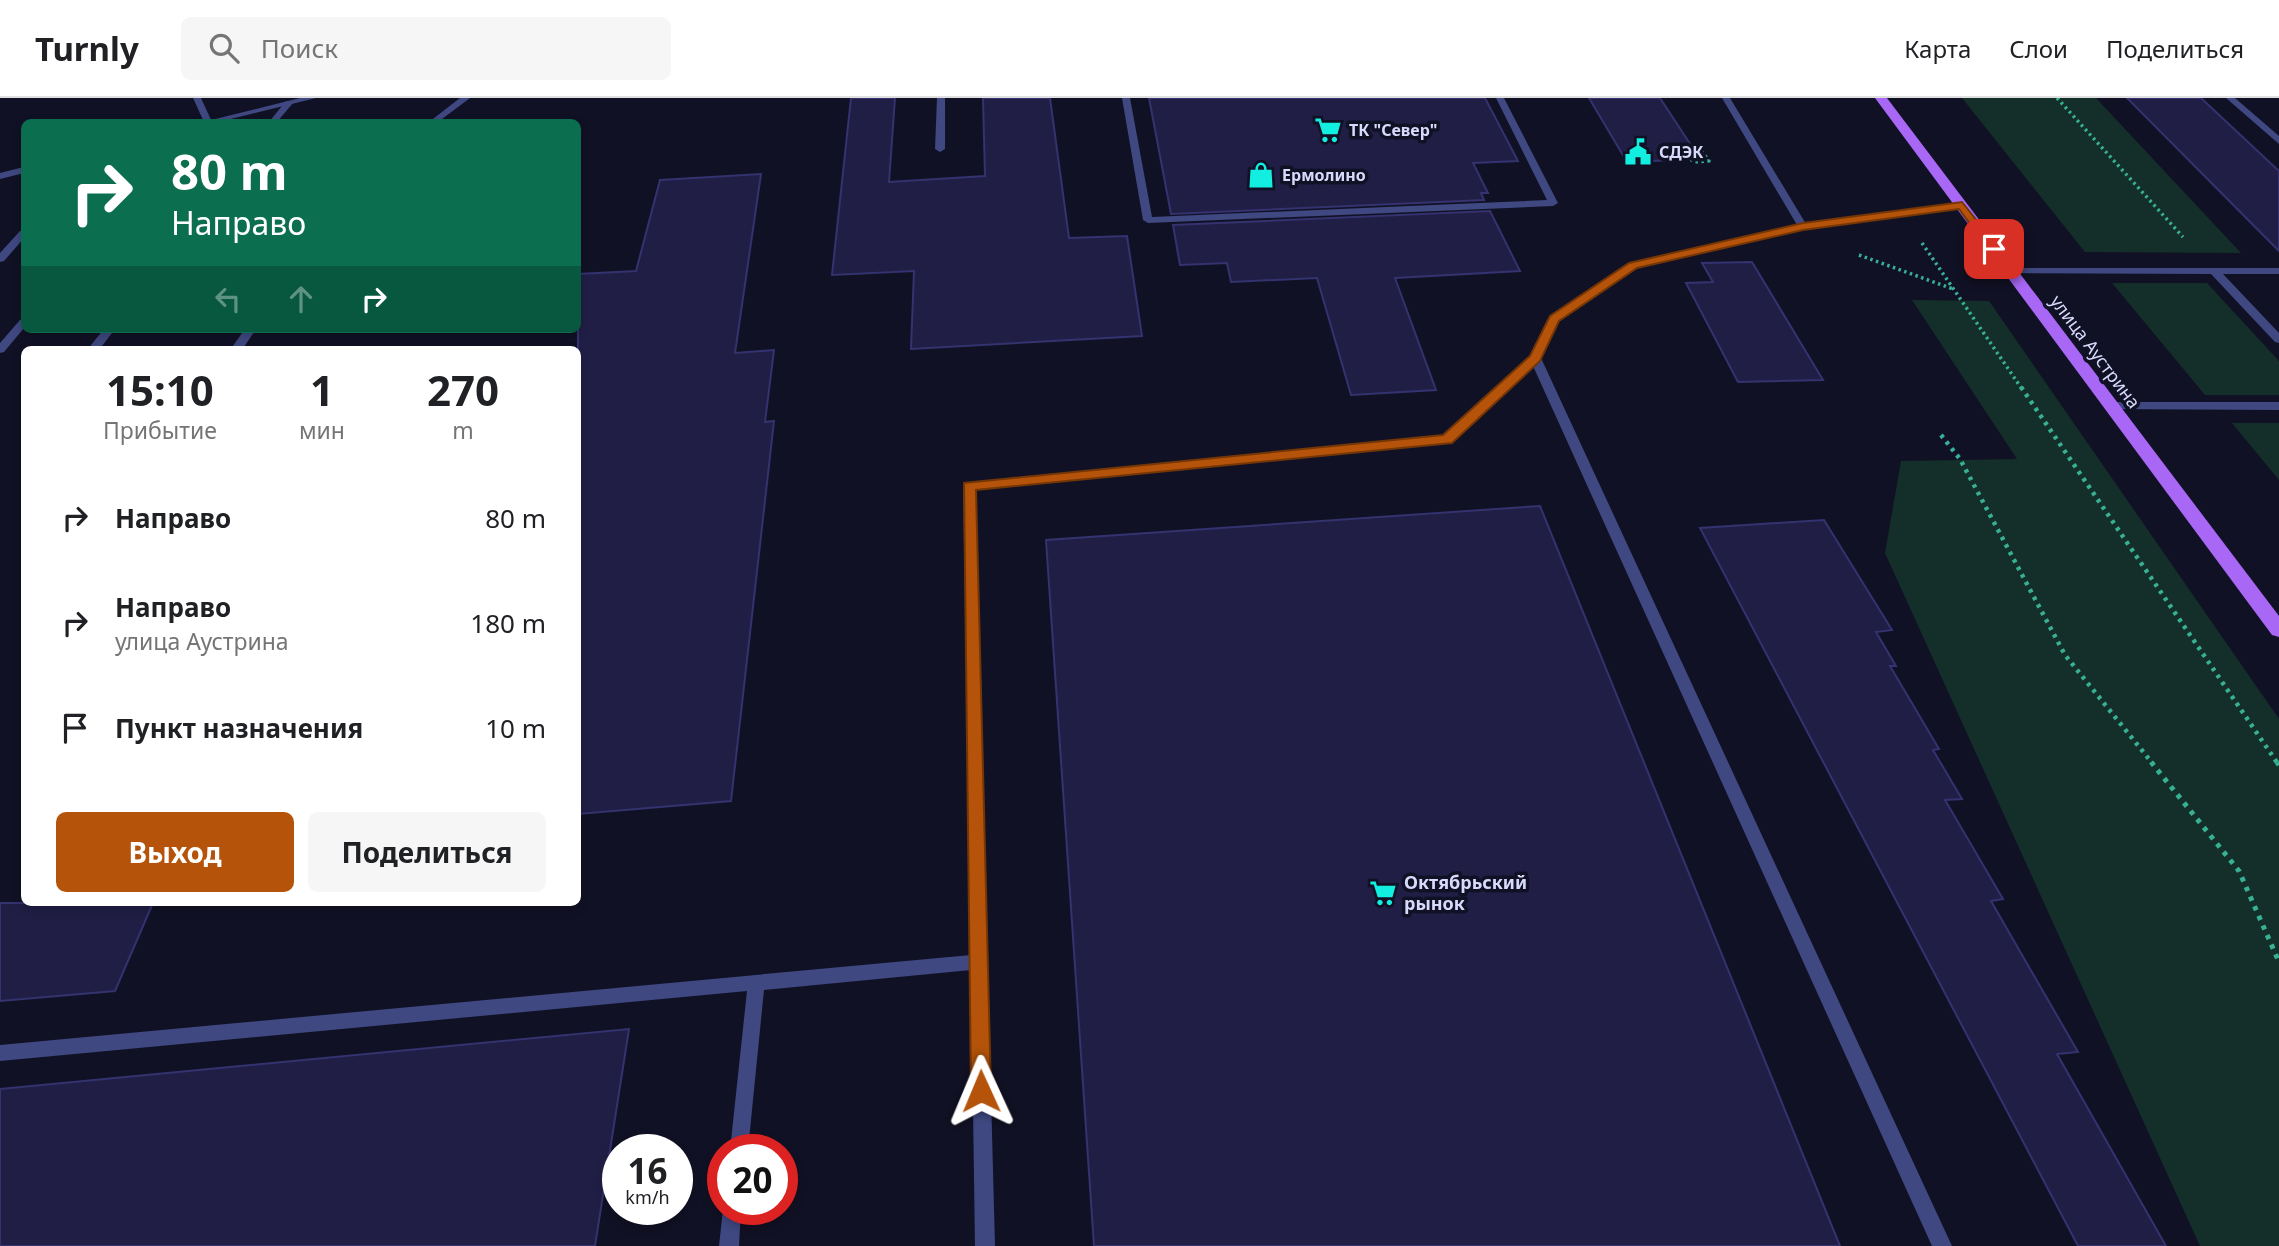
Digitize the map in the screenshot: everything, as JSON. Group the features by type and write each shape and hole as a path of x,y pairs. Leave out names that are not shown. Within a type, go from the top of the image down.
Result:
{"main road":[{"name":"улица Аустрина","path":"1881,98 2279,630"}],"street":[{"path":"197,98 207,119"},
{"path":"221,119 312,98"},
{"path":"437,119 466,98"},
{"path":"940,149 941,98"},
{"path":"1126,98 1148,220 1553,203 1500,98"},
{"path":"1726,98 1803,227"},
{"path":"2230,98 2279,141"},
{"path":"276,119 289,103"},
{"path":"0,176 21,171"},
{"path":"985,1246 969,486 1447,439 1535,358 1554,318 1633,266 1803,227 1962,205"},
{"path":"0,259 21,236"},
{"path":"2010,271 2279,271"},
{"path":"2214,271 2279,340"},
{"path":"0,350 21,326"},
{"path":"1535,358 1942,1246"},
{"path":"2112,406 2279,406"},
{"path":"0,1053 979,962"},
{"path":"741,1134 756,982"},
{"path":"729,1246 731,1225"}],"path":[{"path":"2057,98 2214,271"},
{"path":"1691,159 1693,162 1709,161 1696,144"},
{"path":"1901,214 2279,765"},
{"path":"1849,251 1953,289"},
{"path":"1941,435 1960,459 2065,655 2239,871 2279,962"}],"green space":[{"path":"1962,98 2096,98 2241,253 2085,252"},
{"path":"2112,283 2207,283 2279,361 2279,395 2205,395"},
{"path":"1912,300 1989,301 2279,719 2279,1246 2200,1246 1885,553 1901,461 2017,459"},
{"path":"2232,423 2279,423 2279,480"}],"building":[{"path":"851,98 895,98 889,182 985,176 983,98 1050,98 1069,238 1127,236 1142,336 911,349 914,271 832,275"},
{"name":"ТК \"Север\"","path":"1149,98 1485,98 1518,161 1473,163 1488,193 1481,193 1484,200 1171,214"},
{"path":"1589,98 1660,98 1700,159 1627,162"},
{"path":"2127,98 2201,98 2279,171 2279,251"},
{"path":"761,174 735,353 774,350 765,422 774,421 731,801 581,814 581,346 578,346 578,333 581,333 581,274 636,271 660,180"},
{"path":"1490,211 1520,271 1395,278 1436,390 1351,395 1317,278 1231,282 1227,263 1180,265 1173,225"},
{"path":"1752,262 1823,380 1738,382 1686,283 1713,282 1702,263"},
{"name":"Октябрьский рынок","path":"1540,506 1840,1246 1094,1246 1046,540"},
{"path":"1824,520 1892,630 1876,632 1896,666 1890,666 1939,749 1933,750 1962,799 1945,800 2003,899 1991,901 2078,1052 2057,1054 2166,1246 2078,1246 1700,528"},
{"path":"0,903 21,903 21,906 152,906 115,991 0,1001"},
{"path":"629,1029 613,1134 602,1134 602,1201 595,1246 0,1246 0,1089"}],"place":[{"name":"ТК \"Север\"","path":"1328,130"},
{"name":"СДЭК","path":"1638,152"},
{"name":"Ермолино","path":"1261,175"},
{"name":"Октябрьский рынок","path":"1383,893"}],"route":[{"path":"981,1091 969,486 1447,439 1535,358 1554,318 1633,266 1739,240 1803,227 1962,205 1994,249"}]}
